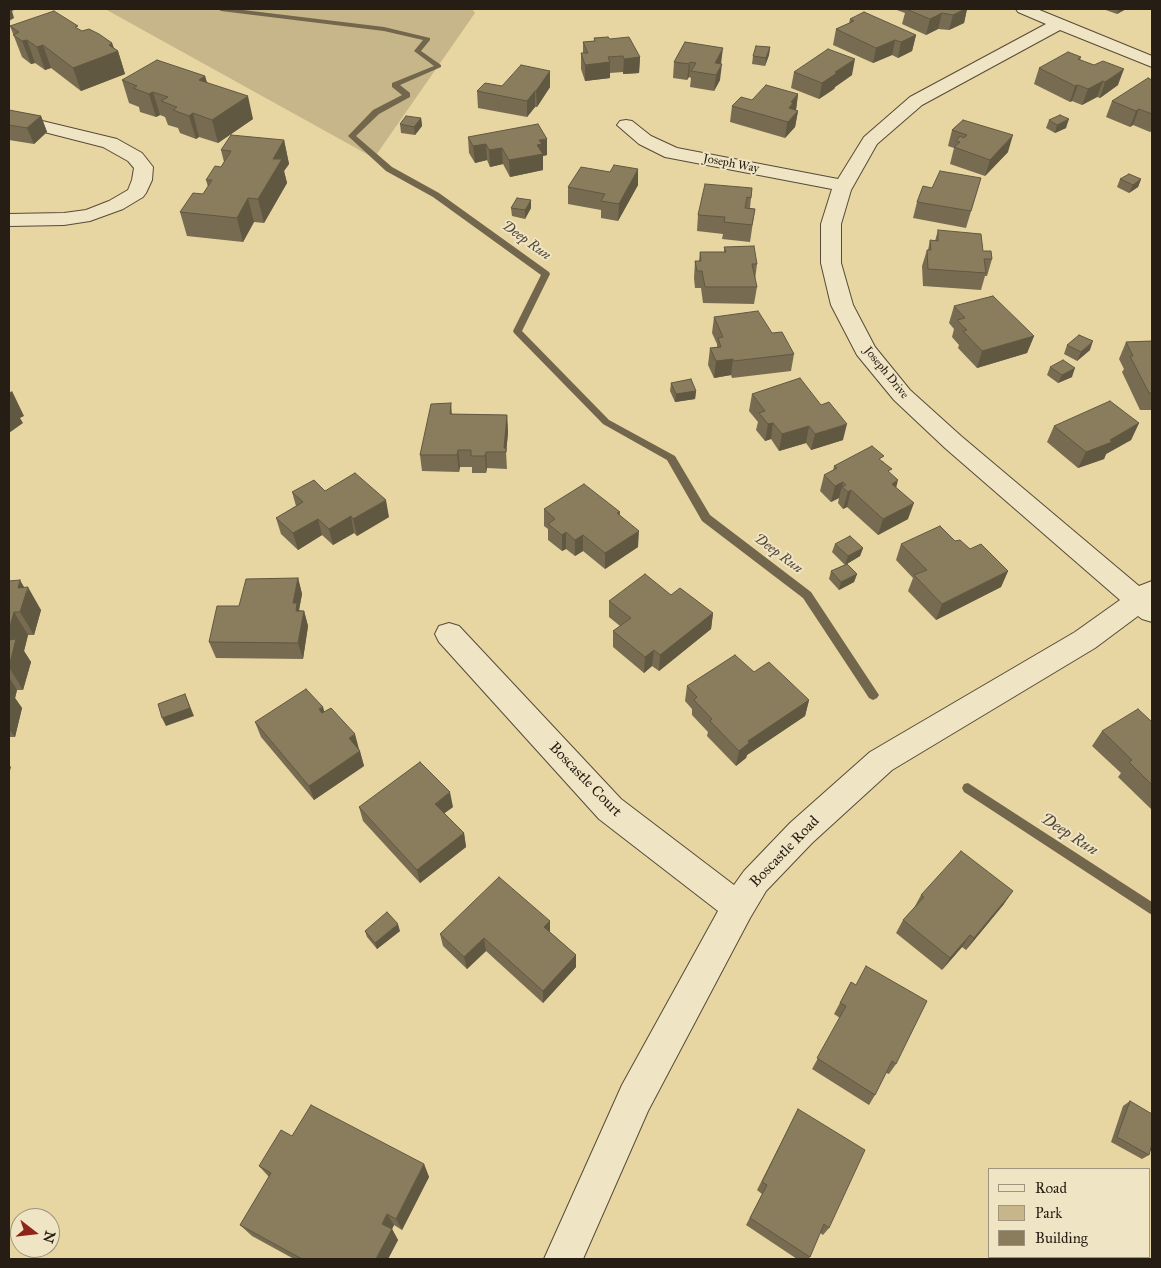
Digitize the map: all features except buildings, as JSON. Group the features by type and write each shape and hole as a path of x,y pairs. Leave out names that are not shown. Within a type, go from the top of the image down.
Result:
{"street":[{"path":"1024,9 1152,62"},
{"name":"Joseph Drive","path":"1058,24 916,101 870,142 844,186 831,224 831,262 842,305 865,350 902,395 953,442 1148,601"},
{"path":"9,118 110,143 135,157 144,168 142,180 136,193 116,205 99,212 64,219 9,220"},
{"name":"Joseph Way","path":"626,125 646,140 672,153 844,186"},
{"name":"Boscastle Road","path":"563,1259 635,1098 738,907 755,881 801,833 881,761 1148,601"},
{"name":"Boscastle Court","path":"449,634 610,809 738,907"}],"green space":[{"path":"105,9 472,9 475,13 374,158"}],"waterway":[{"name":"Deep Run","path":"221,9 384,29 428,39 417,51 439,66 395,85 407,95 376,112 352,136 389,169 436,195 546,274 517,331 606,422 671,458 706,518 807,595 873,695"},
{"name":"Deep Run","path":"968,788 1152,909"}]}
